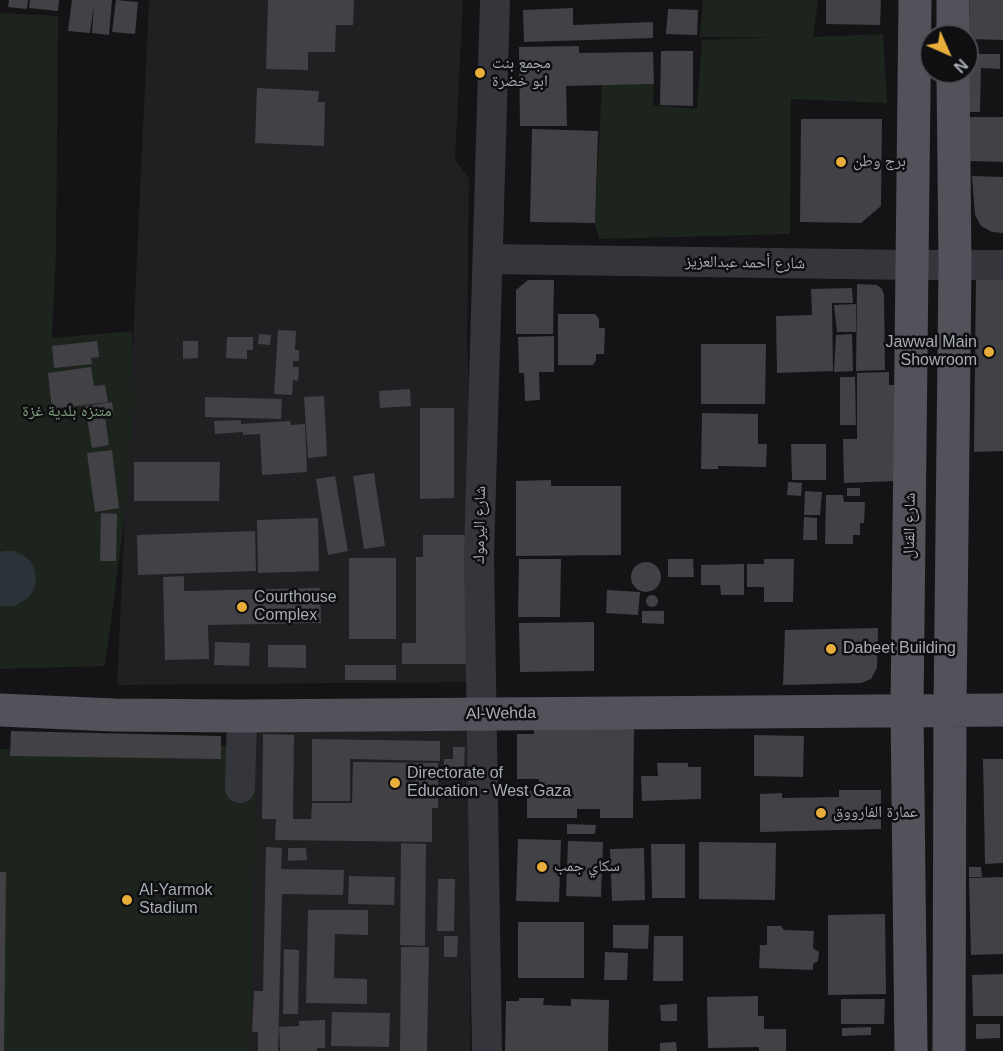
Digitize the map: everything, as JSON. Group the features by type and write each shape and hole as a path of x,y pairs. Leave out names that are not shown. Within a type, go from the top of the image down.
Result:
{"main road":[{"name":"شارع القنال","path":"911,1051 907,709 915,0"},
{"path":"953,0 953,24"},
{"path":"949,1051 955,265 953,84"},
{"name":"Al-Wehda","path":"0,710 114,715 242,716 1003,710"}],"street":[{"name":"شارع اليرموك","path":"487,1051 479,556 495,0"},
{"name":"شارع أحمد عبدالعزيز","path":"488,259 1003,265"},
{"path":"240,788 242,716"}],"shaded area":[{"path":"149,0 463,0 455,160 469,178 467,337 474,531 471,682 117,685"},
{"path":"14,551 23,555 35,570 34,589 29,597 15,606 0,606 0,552"},
{"path":"471,729 470,1051 249,1051 254,732"}],"green space":[{"path":"703,0 818,0 813,37 883,34 887,103 791,99 790,234 599,239 595,223 602,85 654,84 653,105 697,109 702,40 778,37 700,37"},
{"name":"متنزه بلدية غزة","path":"0,13 58,16 56,250 52,338 132,331 134,404 125,514 105,666 0,669"},
{"name":"Al-Yarmok Stadium","path":"256,745 250,1051 0,1051 0,749"}],"building":[{"path":"9,0 28,0 27,9 8,7"},
{"path":"30,0 59,0 58,11 29,8"},
{"path":"72,0 112,0 109,35 92,33 94,4 90,33 68,31"},
{"path":"116,0 138,2 135,34 112,32"},
{"path":"268,0 354,0 353,25 336,25 335,52 308,52 308,70 266,69"},
{"path":"826,0 881,0 880,25 826,24"},
{"path":"970,0 1003,0 1003,40 979,39 979,24 969,24"},
{"path":"573,8 573,25 653,22 653,38 524,42 523,10"},
{"path":"668,9 698,10 697,35 666,34"},
{"path":"579,46 579,53 653,52 654,84 566,86 567,126 520,126 519,47"},
{"path":"661,51 693,51 693,106 660,105"},
{"path":"979,54 1000,54 1000,69 981,68 980,112 968,112 968,84 979,84"},
{"path":"257,88 319,91 318,102 325,102 324,146 255,143"},
{"path":"970,117 1003,117 1003,162 969,161"},
{"name":"برج وطن","path":"801,119 882,119 881,206 861,223 800,222"},
{"path":"532,129 598,131 595,223 530,222"},
{"path":"972,176 1003,177 1003,233 992,232 981,226 975,215"},
{"name":"Jawwal Main Showroom","path":"976,277 1003,277 1003,451 974,452"},
{"path":"528,280 554,280 553,334 516,334 516,290"},
{"path":"857,284 877,285 882,289 884,295 885,370 856,371"},
{"path":"852,288 853,303 832,303 833,371 777,373 776,316 812,315 811,289"},
{"path":"856,304 856,332 837,332 834,305"},
{"path":"558,314 595,314 599,319 599,328 605,328 604,354 596,354 593,365 558,365"},
{"path":"278,330 296,331 295,350 299,350 299,361 293,361 293,367 299,367 298,381 293,380 292,395 274,394"},
{"path":"259,334 271,335 270,345 258,344"},
{"path":"852,334 853,371 834,372 836,335"},
{"path":"554,336 554,372 539,372 540,400 525,401 524,373 519,373 518,337"},
{"path":"227,337 253,337 253,350 247,350 247,359 226,358"},
{"path":"97,341 99,357 91,358 92,364 54,368 52,346"},
{"path":"183,341 198,341 198,358 183,359"},
{"path":"701,344 766,344 765,404 701,404"},
{"path":"91,367 94,386 105,385 108,402 52,409 48,373"},
{"path":"889,372 889,385 894,385 895,481 844,483 843,439 857,439 857,373"},
{"path":"840,377 855,377 856,425 840,425"},
{"path":"410,389 411,406 380,408 379,391"},
{"path":"324,396 327,456 308,458 304,397"},
{"path":"205,397 282,399 281,419 205,417"},
{"path":"112,402 114,415 105,417 109,445 92,448 85,406"},
{"path":"420,408 454,408 454,498 420,499"},
{"path":"702,413 758,414 758,444 767,444 766,467 718,466 718,469 701,469"},
{"path":"241,420 241,424 290,421 291,425 305,424 307,472 262,475 260,434 243,435 243,432 215,434 214,421"},
{"path":"791,444 826,444 826,480 792,480"},
{"path":"112,450 119,508 95,512 87,453"},
{"path":"134,462 220,462 219,501 134,501"},
{"path":"374,473 385,546 364,549 353,476"},
{"path":"335,476 348,551 328,555 316,479"},
{"path":"551,480 551,486 621,486 621,555 516,556 516,481"},
{"path":"788,482 802,483 801,496 787,495"},
{"path":"847,488 860,488 860,496 847,496"},
{"path":"805,491 822,492 820,515 804,515"},
{"path":"826,495 843,495 844,502 865,502 864,523 860,523 860,535 853,535 853,544 825,544"},
{"path":"101,513 117,514 116,561 100,561"},
{"path":"804,517 817,518 817,540 803,540"},
{"path":"318,518 319,571 258,573 257,520"},
{"path":"255,531 256,571 138,575 137,535"},
{"path":"423,535 468,535 467,664 402,664 402,643 416,643 416,557 423,557"},
{"path":"349,558 396,558 396,639 349,639"},
{"path":"519,559 561,559 560,617 518,617"},
{"path":"668,559 693,559 694,577 668,577"},
{"path":"764,559 794,559 793,602 764,602 764,587 747,587 747,564 764,564"},
{"path":"646,562 657,566 661,577 657,588 646,592 635,588 631,577 635,566"},
{"path":"744,564 744,595 721,595 720,585 701,585 701,565"},
{"name":"Courthouse Complex","path":"184,576 184,591 320,588 321,623 208,625 209,659 165,660 163,577"},
{"path":"607,590 640,592 638,615 606,613"},
{"path":"654,595 658,601 654,607 650,607 646,599"},
{"path":"642,611 664,611 664,624 642,623"},
{"path":"594,622 594,671 520,672 519,623"},
{"name":"Dabeet Building","path":"878,628 877,668 871,679 861,683 783,685 785,630"},
{"path":"215,642 250,643 249,666 214,665"},
{"path":"268,645 306,645 306,668 268,667"},
{"path":"345,665 396,665 396,680 345,680"},
{"path":"534,728 634,728 633,818 600,818 600,809 577,809 577,818 527,818 527,791 539,791 539,779 517,779 517,734 534,734"},
{"path":"11,731 221,736 221,759 10,756"},
{"name":"Directorate of Education - West Gaza","path":"263,734 294,735 293,819 311,819 312,803 352,803 353,762 438,763 438,808 432,808 432,842 275,840 276,819 262,819"},
{"path":"754,735 804,736 803,777 754,776"},
{"path":"312,739 440,741 440,761 350,759 350,801 312,801"},
{"path":"453,747 465,747 464,771 444,771 444,759 453,759"},
{"path":"983,759 1003,759 1003,863 985,864"},
{"path":"657,763 688,763 688,767 701,767 701,799 642,801 641,776 658,776"},
{"name":"عمارة الفارووق","path":"839,790 881,790 881,829 760,832 760,794 782,793 782,798 839,797"},
{"path":"567,824 596,825 595,834 567,834"},
{"path":"518,839 561,840 559,902 516,901"},
{"path":"568,841 603,842 601,897 566,896"},
{"path":"699,842 776,843 775,900 699,899"},
{"path":"401,843 426,844 425,946 400,945"},
{"path":"651,844 685,844 685,898 652,898"},
{"path":"266,847 282,848 281,869 344,870 343,895 282,894 278,1051 258,1051 258,1032 252,1032 254,991 263,991"},
{"path":"288,848 306,848 307,860 288,861"},
{"path":"644,848 645,900 612,901 610,849"},
{"path":"969,867 981,867 982,877 969,877"},
{"path":"0,872 6,872 4,1051 0,1051"},
{"path":"349,876 395,877 394,905 348,904"},
{"path":"1003,877 1003,954 971,955 969,878"},
{"path":"438,879 455,879 454,931 437,931"},
{"path":"308,910 368,910 368,935 335,934 334,978 367,979 367,1004 306,1003"},
{"path":"885,914 886,994 828,995 828,915"},
{"path":"518,922 584,922 584,978 518,978"},
{"path":"613,925 649,925 648,949 613,948"},
{"path":"767,926 781,926 784,930 814,931 813,948 819,952 818,961 813,964 813,970 759,968 760,945 767,945"},
{"path":"444,936 458,936 457,957 444,957"},
{"path":"654,936 683,936 683,981 653,981"},
{"path":"401,947 429,947 427,1051 400,1051"},
{"path":"284,949 299,950 298,1014 283,1014"},
{"path":"605,952 628,953 627,980 604,980"},
{"path":"1003,974 1003,1016 973,1016 972,975"},
{"path":"758,996 758,1016 764,1016 764,1029 786,1029 786,1051 759,1051 759,1047 708,1048 707,997"},
{"path":"519,998 544,998 543,1005 571,1006 571,999 609,1000 608,1051 505,1051 506,1001 519,1001"},
{"path":"841,999 885,999 884,1024 841,1024"},
{"path":"677,1004 677,1021 661,1021 660,1005"},
{"path":"332,1012 390,1013 389,1047 331,1046"},
{"path":"325,1020 325,1048 317,1048 317,1051 280,1051 279,1027 299,1026 299,1021"},
{"path":"976,1024 1000,1024 1000,1038 976,1039"},
{"path":"871,1027 871,1035 842,1036 842,1028"},
{"path":"676,1042 677,1051 660,1051 660,1043"}],"place":[{"name":"مجمع بنت ابو خضرة","path":"480,73"},
{"name":"برج وطن","path":"841,162"},
{"name":"Jawwal Main Showroom","path":"989,352"},
{"name":"Courthouse Complex","path":"242,607"},
{"name":"Dabeet Building","path":"831,649"},
{"name":"Directorate of Education - West Gaza","path":"395,783"},
{"name":"عمارة الفارووق","path":"821,813"},
{"name":"سكاي جمب","path":"542,867"},
{"name":"Al-Yarmok Stadium","path":"127,900"}]}
